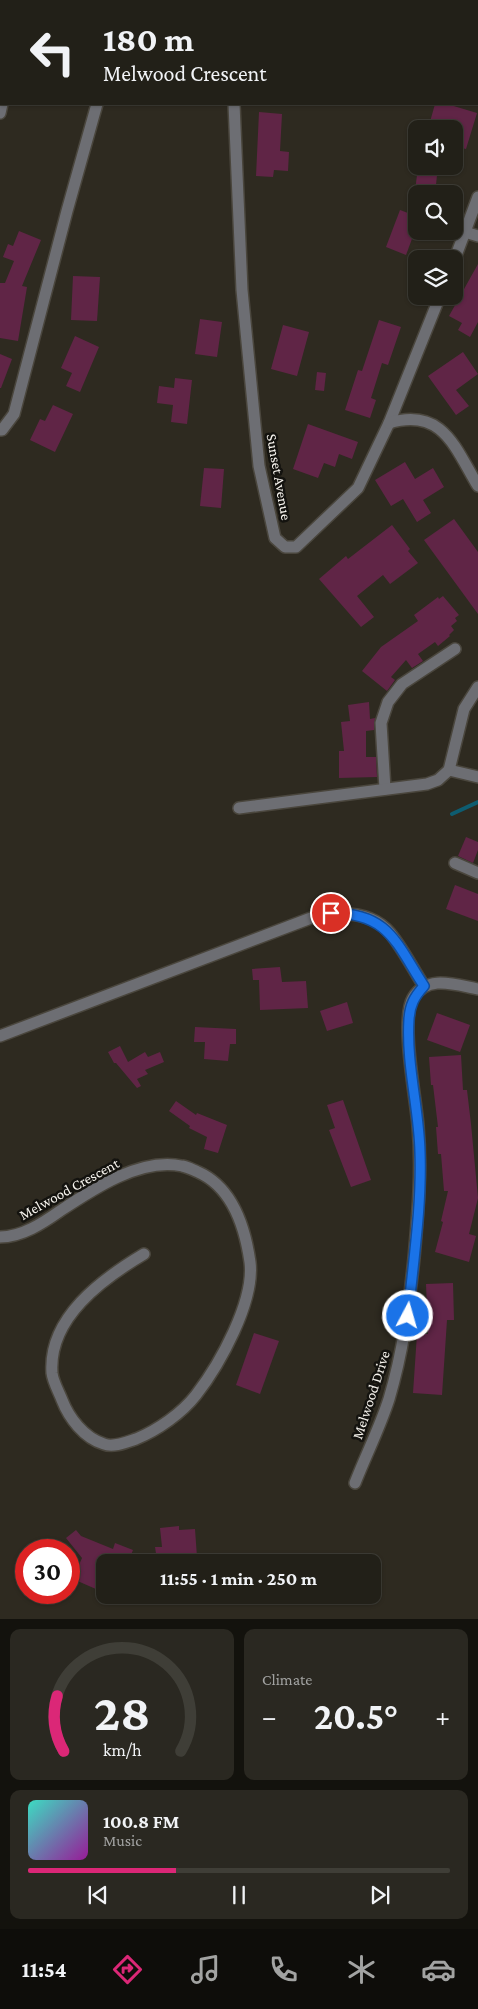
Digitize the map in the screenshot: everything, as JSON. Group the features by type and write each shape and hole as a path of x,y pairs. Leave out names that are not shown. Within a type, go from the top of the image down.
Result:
{"street":[{"path":"0,430 2,430 14,414 97,105"},
{"name":"Sunset Avenue","path":"234,105 242,290 259,466 275,538 285,546 296,547 358,488 389,423 436,305"},
{"path":"458,250 478,197"},
{"path":"465,232 478,236"},
{"path":"389,423 405,418 422,420 444,431 478,486"},
{"path":"386,789 380,723 388,702 402,684 455,649"},
{"path":"239,808 427,784 438,780 449,770 464,709 478,688"},
{"path":"449,770 478,777"},
{"path":"455,863 478,873"},
{"path":"0,1036 311,918 331,913 358,915 390,932 424,986 442,982 478,989"},
{"name":"Melwood Drive","path":"355,1483 388,1401 401,1357 408,1316 420,1199 420,1152 409,1039 409,1018 412,999 424,986"},
{"name":"Melwood Crescent","path":"0,1237 7,1237 29,1230 89,1192 139,1168 160,1165 183,1166 206,1176 223,1191 237,1213 246,1240 251,1273 245,1304 223,1353 196,1395 167,1421 143,1436 120,1444 105,1445 75,1424 65,1408 52,1375 52,1350 66,1320 78,1306 109,1278 144,1254"}],"building":[{"path":"435,105 450,105 477,113 466,149 463,148 463,120 431,120"},
{"path":"259,112 282,114 280,151 289,152 288,171 274,170 273,177 256,176"},
{"path":"417,175 437,175 436,185 416,185"},
{"path":"400,210 408,213 408,240 412,240 406,255 386,247"},
{"path":"19,231 41,240 22,286 27,287 18,341 0,338 0,283 5,283 14,261 3,257 8,244 13,246"},
{"path":"478,264 478,322 470,337 458,330 462,323 449,316 455,305 463,305 463,291"},
{"path":"73,276 100,277 97,321 71,320"},
{"path":"200,319 222,322 217,357 195,354"},
{"path":"379,320 401,327 388,365 382,363 371,398 376,400 370,418 345,410 358,370 362,371"},
{"path":"283,325 309,332 297,376 271,369"},
{"path":"75,336 99,347 80,392 66,386 72,373 61,368"},
{"path":"463,352 478,374 456,390 469,406 456,415 428,376"},
{"path":"0,354 12,359 1,388 0,388"},
{"path":"317,372 326,373 324,391 315,390"},
{"path":"175,378 192,380 187,424 171,422 173,405 157,403 159,386 174,388"},
{"path":"53,405 73,414 55,452 30,440 40,419 45,421"},
{"path":"308,424 358,442 352,459 339,454 335,467 324,463 318,478 293,469"},
{"path":"405,462 415,479 433,468 444,487 423,500 431,513 417,522 403,499 391,506 375,480"},
{"path":"204,468 224,469 221,508 200,506"},
{"path":"454,519 478,552 478,614 424,540"},
{"path":"392,525 418,563 390,584 383,575 357,596 374,617 361,627 319,579 346,556 348,559"},
{"path":"443,596 459,615 455,618 457,621 451,626 454,630 450,636 438,646 435,642 418,654 423,661 412,668 406,660 391,677 395,680 387,691 362,671 381,647 418,621 414,615 438,597 439,599"},
{"path":"369,702 370,719 375,718 374,730 366,731 366,757 376,757 377,777 339,778 339,751 344,751 341,722 350,721 348,705"},
{"path":"466,837 478,842 478,850 473,863 458,856"},
{"path":"455,885 478,894 478,921 446,909"},
{"path":"280,967 282,982 306,981 308,1008 260,1010 259,980 253,980 252,969"},
{"path":"347,1002 353,1023 327,1031 320,1011"},
{"path":"437,1013 470,1025 460,1052 427,1040"},
{"path":"195,1027 236,1029 236,1044 230,1044 228,1061 204,1059 205,1042 194,1042"},
{"path":"120,1046 128,1062 145,1052 148,1057 160,1052 164,1062 145,1070 148,1074 137,1079 141,1086 137,1088 114,1063 108,1052"},
{"path":"461,1055 463,1090 467,1090 478,1198 469,1234 476,1236 469,1262 435,1252 443,1222 441,1221 448,1191 444,1191 441,1154 438,1154 436,1127 438,1127 433,1085 431,1085 429,1057"},
{"path":"343,1100 371,1180 351,1187 329,1130 335,1128 327,1105"},
{"path":"176,1101 196,1115 197,1113 227,1125 218,1153 204,1149 207,1137 189,1128 190,1126 169,1111"},
{"path":"453,1283 454,1320 447,1320 442,1395 413,1393 417,1334 428,1334 426,1284"},
{"path":"254,1333 279,1341 260,1394 236,1385"},
{"path":"179,1526 179,1530 195,1529 197,1554 156,1554 155,1547 162,1547 160,1528"},
{"path":"76,1530 81,1536 113,1549 115,1543 133,1550 131,1554 96,1554 96,1589 80,1582 80,1563 82,1558 80,1556 80,1539 66,1538"}],"waterway":[{"path":"452,814 478,802"}],"route":[{"path":"331,913 358,915 390,932 424,986 412,999 409,1018 409,1039 418,1117 420,1199 408,1316"}]}
